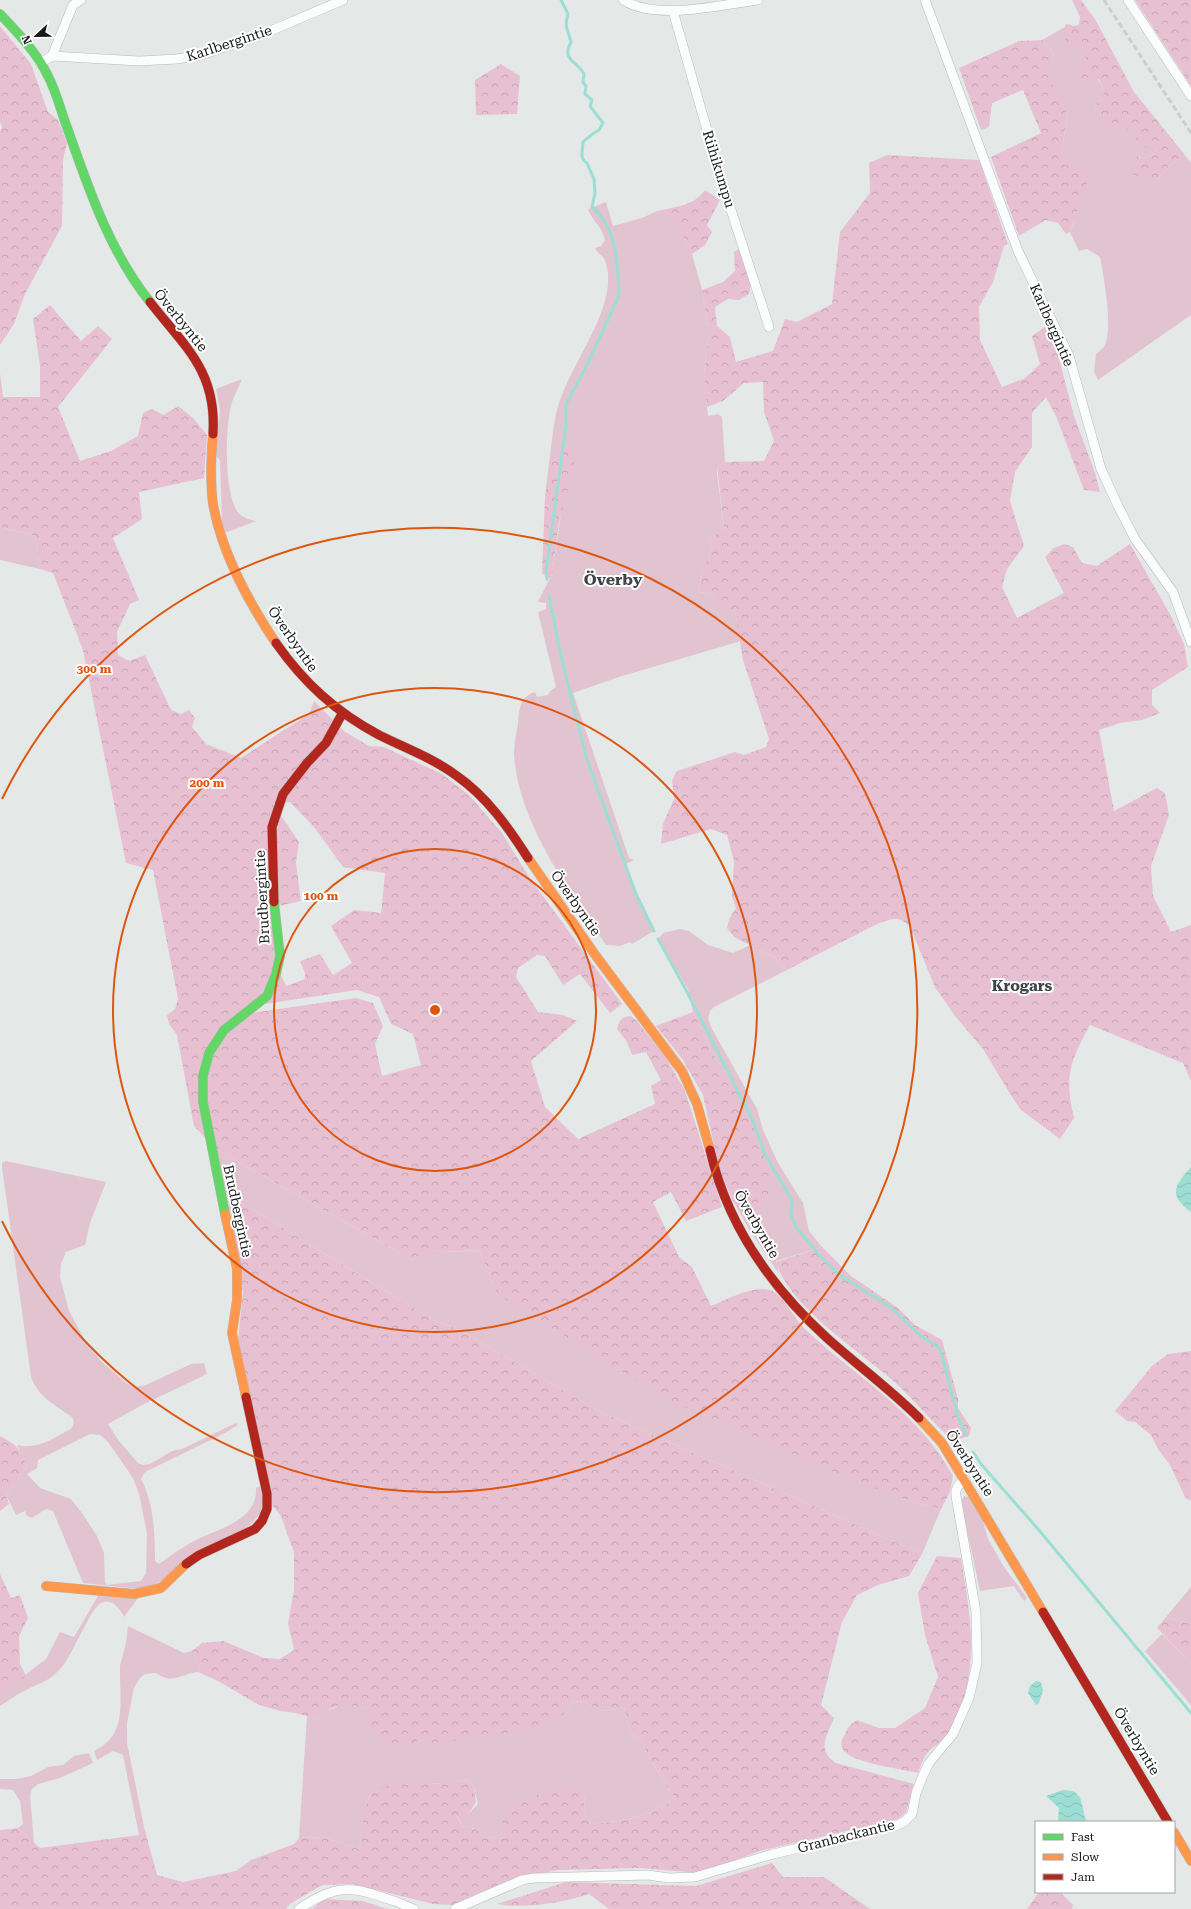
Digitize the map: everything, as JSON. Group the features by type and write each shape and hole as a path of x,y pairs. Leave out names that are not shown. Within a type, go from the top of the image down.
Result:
{"street":[{"path":"40,63 52,56 73,6 81,0"},
{"name":"Karlbergintie","path":"52,56 139,61 177,59 200,55 263,34 343,0"},
{"path":"623,0 643,9 673,11 758,0"},
{"name":"Karlbergintie","path":"925,0 1018,251 1069,356 1101,469 1135,539 1173,592 1191,642"},
{"path":"1128,0 1191,96"},
{"name":"Riihikumpu","path":"673,11 721,179 769,327"},
{"name":"Överbyntie","path":"0,14 48,75 93,198 119,256 148,303 187,347 206,379 212,402 213,429 210,464 214,515 218,532 228,556 256,610 291,666 317,694 342,714 380,736 439,764 456,775 479,794 504,822 554,897 632,1004 666,1047 684,1075 698,1105 717,1178 740,1228 765,1268 809,1322 896,1395 932,1430 950,1455 1167,1821"},
{"name":"Brudbergintie","path":"46,1586 134,1594 153,1592 160,1588 184,1566 199,1555 255,1529 262,1521 267,1509 266,1494 232,1333 237,1300 237,1269 210,1149 203,1102 203,1076 209,1053 224,1030 267,996 276,974 280,956 274,907 272,827 283,794 307,763 326,743 342,714"},
{"name":"Granbackantie","path":"455,1909 522,1880 534,1878 648,1875 669,1878 694,1877 773,1854 898,1825 905,1821 912,1814 916,1793 930,1763 953,1734 969,1698 977,1663 976,1612 955,1490 965,1480"},
{"path":"1175,1834 1191,1861"},
{"path":"299,1909 322,1894 336,1889 353,1888 414,1909"}],"shaded area":[{"path":"1065,27 1065,37 1083,46 1087,58 1102,87 1104,93 1094,108 1107,125 1122,125 1157,150 1151,156 1142,159 1138,156 1157,180 1166,169 1180,158 1177,145 1191,163 1191,315 1098,380 1094,372 1096,354 1105,345 1108,326 1107,302 1102,266 1100,257 1087,249 1079,251 1070,232 1074,221 1067,164 1061,153 1068,115 1044,71 1052,63 1054,54 1042,40"},
{"path":"606,202 613,226 642,218 657,211 674,217 692,254 702,290 709,333 704,374 708,416 718,414 722,417 725,462 717,466 724,528 711,538 710,554 702,568 698,592 713,594 717,603 735,611 741,641 619,677 573,693 629,858 634,860 626,864 626,868 636,894 654,931 632,944 630,942 620,946 606,945 562,879 548,855 535,830 525,805 518,780 514,754 519,714 523,700 535,692 537,697 548,695 550,691 556,687 538,612 546,609 546,603 538,602 552,574 571,448 550,455 554,424 559,402 591,336 604,304 608,273 603,257 595,248 601,246 605,240 602,231 588,209"},
{"path":"242,379 232,402 228,426 227,456 229,486 236,509 244,517 256,521 225,533 222,523 220,461 216,455 220,410 216,389"},
{"path":"0,527 35,536 40,569 0,560"},
{"path":"680,929 689,931 708,945 733,953 750,945 775,958 787,970 714,1007 710,1011 708,1018 711,1027 757,1109 763,1130 778,1163 803,1203 809,1231 822,1247 776,1261 779,1274 749,1229 732,1199 773,1177 753,1121 732,1080 716,1059 693,1012 688,989 658,939 663,933"},
{"path":"216,1149 403,1255 479,1250 497,1294 915,1502 941,1509 922,1554 599,1411 456,1328 433,1320 224,1192"},
{"path":"6,1161 106,1182 90,1223 85,1245 66,1252 61,1264 60,1277 69,1311 86,1342 101,1361 125,1382 134,1387 146,1385 191,1364 204,1363 207,1374 142,1405 108,1424 119,1441 138,1463 143,1465 150,1464 172,1451 182,1449 236,1423 238,1425 225,1433 145,1472 141,1479 149,1498 153,1519 155,1561 159,1564 198,1539 227,1526 245,1515 251,1508 255,1499 256,1488 260,1486 263,1499 262,1508 259,1515 250,1525 147,1590 83,1583 53,1511 46,1509 32,1518 27,1516 25,1511 16,1515 6,1495 27,1466 17,1445 31,1446 44,1443 69,1430 73,1426 74,1421 72,1417 53,1404 38,1390 31,1377 2,1163","holes":["90,1434 100,1435 108,1442 133,1478 139,1494 147,1533 146,1573 141,1581 107,1585 105,1582 104,1553 97,1536 82,1513 71,1499 40,1488 27,1474 37,1468 38,1460"]},
{"path":"964,1496 969,1497 983,1521 988,1539 1004,1567 1027,1598 1024,1601 1014,1586 980,1591 961,1502"},
{"path":"1191,1587 1191,1624 1166,1617"},
{"path":"98,1596 138,1598 124,1617 118,1607 112,1603 101,1603 91,1614 66,1662 61,1668 52,1677 20,1693 0,1706 0,1694 46,1659 60,1632 74,1637"},
{"path":"128,1626 184,1653 192,1651 196,1659 203,1661 199,1665 198,1672 176,1678 167,1678 156,1673 145,1674 140,1678 134,1688 127,1723 127,1743 144,1827 139,1835 123,1755 113,1751 97,1760 94,1751 105,1744 113,1735 117,1726 121,1703 120,1666"},
{"path":"1162,1634 1191,1663 1191,1705 1145,1651"},
{"path":"585,1701 600,1710 612,1710 624,1707 630,1733 640,1739 662,1779 676,1799 655,1810 625,1820 591,1824 585,1813 584,1794 505,1816 501,1834 487,1839 475,1829 463,1826 457,1816 469,1813 478,1804 474,1788 469,1780 459,1781 452,1786 437,1783 391,1785 369,1796 359,1849 323,1837 299,1838 307,1716 317,1719 323,1712 344,1704 370,1709 418,1740 433,1743 564,1714 574,1702"},
{"path":"89,1753 93,1763 60,1778 38,1784 32,1789 30,1795 34,1843 18,1828 23,1824 20,1801 13,1790 0,1789 0,1779 16,1779 31,1776 48,1767 63,1765 74,1756"}],"green space":[{"path":"1072,0 1081,0 1095,19 1134,92 1177,145 1181,157 1166,169 1157,180 1143,178 1132,174 1132,168 1137,156 1142,159 1151,156 1157,150 1145,147 1122,125 1107,126 1094,108 1104,93 1099,79 1091,83 1081,77 1079,67 1086,59 1083,46 1067,45 1065,37 1065,25 1079,25 1080,17"},
{"path":"1135,0 1191,0 1191,86"},
{"path":"0,26 31,64 48,112 58,120 67,143 63,160 62,226 25,294 14,324 0,345 0,132 2,127 0,122"},
{"path":"1042,40 1054,54 1052,63 1045,71 1068,115 1061,153 1067,164 1090,173 1070,232 1066,234 1058,223 1046,220 1019,236 991,157 1041,133 1023,90 992,103 989,127 981,130 959,68 1019,41"},
{"path":"501,64 520,76 517,114 476,115 475,80"},
{"path":"887,155 979,160 1008,244 1004,246 993,282 979,307 980,340 1002,387 1025,378 1040,364 1032,336 1045,327 1057,351 1074,416 1095,473 1100,492 1084,490 1056,416 1046,397 1032,413 1032,447 1015,472 1010,501 1024,546 1007,569 1002,587 1017,618 1064,593 1045,557 1054,548 1065,544 1073,547 1082,563 1097,566 1130,544 1171,616 1184,644 1188,667 1152,690 1152,705 1160,713 1142,720 1120,723 1099,730 1114,811 1157,788 1165,793 1169,815 1151,866 1153,896 1171,932 1191,925 1191,1081 1183,1063 1090,1025 1074,1059 1069,1080 1069,1091 1074,1118 1060,1139 1021,1110 983,1049 955,1016 935,987 910,927 906,923 895,919 877,924 787,970 775,958 734,937 727,928 729,919 736,908 732,896 734,861 727,835 711,829 661,844 663,824 674,799 672,780 677,771 735,752 744,755 766,747 769,739 743,660 735,611 725,610 722,604 717,603 713,594 698,592 702,568 710,554 711,538 724,528 717,466 725,462 764,461 774,441 764,412 763,382 744,383 723,401 707,407 704,374 709,333 702,290 723,282 735,271 734,252 739,249 751,284 749,294 739,300 728,299 715,307 717,326 730,337 736,362 773,351 785,319 797,322 832,304 840,232 870,193 869,163"},
{"path":"705,190 720,200 707,225 712,232 705,245 692,254 674,218 657,211 690,203"},
{"path":"50,305 81,341 98,326 112,339 58,407 80,461 111,451 138,436 143,413 151,409 164,415 178,406 193,418 207,435 204,478 139,492 142,519 113,538 139,600 130,604 117,632 118,655 129,661 145,655 171,710 181,714 189,710 195,718 192,727 206,744 241,758 309,714 314,701 344,731 369,746 384,747 442,774 469,795 502,833 529,877 622,1004 610,1013 580,974 563,985 545,956 537,955 518,968 516,977 538,1012 563,1015 577,1021 531,1061 545,1107 578,1139 655,1104 651,1086 661,1080 646,1052 632,1055 627,1042 617,1029 620,1021 625,1017 631,1016 637,1021 667,1059 685,1091 722,1207 686,1221 671,1192 653,1202 679,1257 692,1267 711,1306 751,1290 768,1289 774,1292 782,1299 807,1331 905,1415 923,1433 939,1453 953,1476 950,1492 941,1509 915,1502 857,1482 667,1399 497,1294 479,1250 447,1252 414,1257 403,1255 216,1149 194,1126 177,1035 169,1024 167,1015 175,1009 178,999 153,870 126,863 83,650 53,573 40,569 35,536 0,527 0,373 3,397 40,397 40,366 33,319","holes":["290,802 314,827 343,867 385,873 381,913 354,910 331,926 352,963 333,975 320,954 300,961 305,973 305,979 286,986 280,973 265,1004 357,990 379,997 391,1024 413,1034 421,1065 382,1076 375,1044 383,1026 373,1003 356,998 250,1013 267,985 275,962 275,943 270,908 301,901 296,863 299,842 273,804"]},
{"path":"571,447 574,466 559,523 552,575 548,579 542,573 545,497 550,455"},
{"path":"693,1012 716,1059 732,1080 753,1121 773,1177 770,1192 756,1212 747,1217 732,1199 719,1168 703,1095 683,1060 656,1026"},
{"path":"224,1192 433,1320 456,1328 599,1411 922,1554 909,1576 878,1585 857,1595 842,1622 821,1705 834,1718 826,1736 826,1753 836,1763 914,1784 906,1812 898,1819 760,1851 699,1873 640,1868 558,1870 507,1881 453,1905 433,1904 353,1884 322,1885 290,1904 286,1909 0,1909 0,1830 18,1828 40,1848 139,1835 144,1827 157,1875 183,1882 236,1871 251,1860 294,1844 299,1838 323,1837 359,1849 364,1815 369,1797 374,1791 383,1787 394,1785 407,1783 433,1783 451,1785 459,1781 469,1780 474,1788 476,1802 469,1813 457,1817 463,1826 475,1829 487,1839 501,1834 505,1816 518,1803 538,1795 577,1786 584,1794 585,1813 591,1824 625,1820 655,1810 676,1799 662,1779 640,1739 630,1733 624,1707 612,1710 600,1710 585,1701 574,1702 564,1714 547,1724 488,1737 432,1743 418,1740 406,1748 388,1743 371,1729 369,1709 354,1706 335,1707 323,1713 317,1719 295,1713 280,1711 259,1705 218,1681 198,1672 199,1665 202,1662 196,1659 192,1651 202,1643 223,1641 264,1658 280,1659 294,1650 288,1623 294,1590 294,1553 281,1516 272,1505 238,1339 243,1293"},
{"path":"822,1247 851,1276 898,1308 915,1325 942,1340 958,1399 958,1408 971,1428 969,1436 959,1439 949,1437 898,1385 842,1340 808,1310 794,1294 783,1278 776,1262"},
{"path":"1191,1351 1191,1501 1185,1497 1170,1465 1158,1449 1151,1435 1135,1422 1127,1421 1115,1411 1152,1366 1168,1354"},
{"path":"0,1436 20,1451 27,1466 6,1495 9,1504 0,1511"},
{"path":"937,1556 961,1558 968,1603 971,1646 970,1668 966,1689 959,1711 946,1736 925,1756 918,1773 852,1757 842,1749 841,1744 847,1729 857,1720 879,1728 895,1728 925,1708 938,1677 925,1635 918,1593"},
{"path":"0,1574 11,1598 20,1595 28,1618 19,1636 20,1664 26,1676 0,1694"},
{"path":"1166,1617 1191,1624 1191,1663 1157,1628"},
{"path":"772,1863 783,1877 824,1877 870,1909 609,1909 589,1894 543,1904 519,1906 497,1904 566,1882 696,1886"},
{"path":"1038,1893 1061,1893 1073,1905 1072,1909 1027,1909"},
{"path":"324,1899 363,1901 387,1909 312,1909"}],"water":[{"path":"1191,1167 1191,1212 1179,1200 1176,1195 1176,1190 1177,1185"},
{"path":"1036,1681 1041,1682 1043,1690 1039,1703 1036,1705 1028,1693 1030,1686"},
{"path":"1063,1790 1075,1793 1081,1800 1087,1821 1060,1821 1058,1820 1059,1808 1046,1796"}],"waterway":[{"path":"547,579 546,572 566,425 566,404 585,369 618,298 619,291 616,257 611,235 600,215 592,207 595,193 594,179 582,156 583,142 599,130 603,123 590,106 592,100 585,94 586,86 583,82 584,74 569,57 568,48 571,42 566,25 568,14 561,0"},
{"path":"549,596 561,656 586,757 636,894 654,931"},
{"path":"658,939 686,990 753,1121 764,1153 792,1200 791,1213 795,1226 821,1257 840,1275 890,1307 921,1336 938,1347 941,1352 958,1417 966,1435"},
{"path":"973,1452 981,1464 1038,1529 1191,1713"}],"railway":[{"path":"1104,0 1191,133"}],"traffic: fast":[{"path":"0,14 33,51 44,68 51,82 84,175 102,220 123,262 150,302"},
{"path":"225,1214 203,1102 203,1076 209,1053 224,1030 267,996 276,974 280,956 274,902"}],"traffic: slow":[{"path":"213,434 211,487 217,523 237,576 246,594 276,643"},
{"path":"528,858 596,956 682,1071 697,1104 710,1150"},
{"path":"225,1214 237,1269 237,1300 232,1333 246,1397"},
{"path":"919,1418 942,1443 1043,1612"},
{"path":"46,1586 134,1594 161,1588 186,1564"},
{"path":"1175,1834 1191,1861"}],"traffic: jam":[{"path":"150,302 186,347 204,376 210,393 213,412 213,434"},
{"path":"276,643 310,684 349,717 379,735 438,764 468,784 496,813 528,858"},
{"path":"274,902 272,827 283,794 307,763 326,743 342,714"},
{"path":"710,1150 718,1177 740,1229 754,1253 787,1298 827,1338 897,1397 919,1418"},
{"path":"186,1564 199,1555 255,1529 262,1521 267,1509 267,1494 246,1397"},
{"path":"1043,1612 1167,1821"}],"district":[{"name":"Överby","path":"613,579"},
{"name":"Krogars","path":"1022,986"}]}
